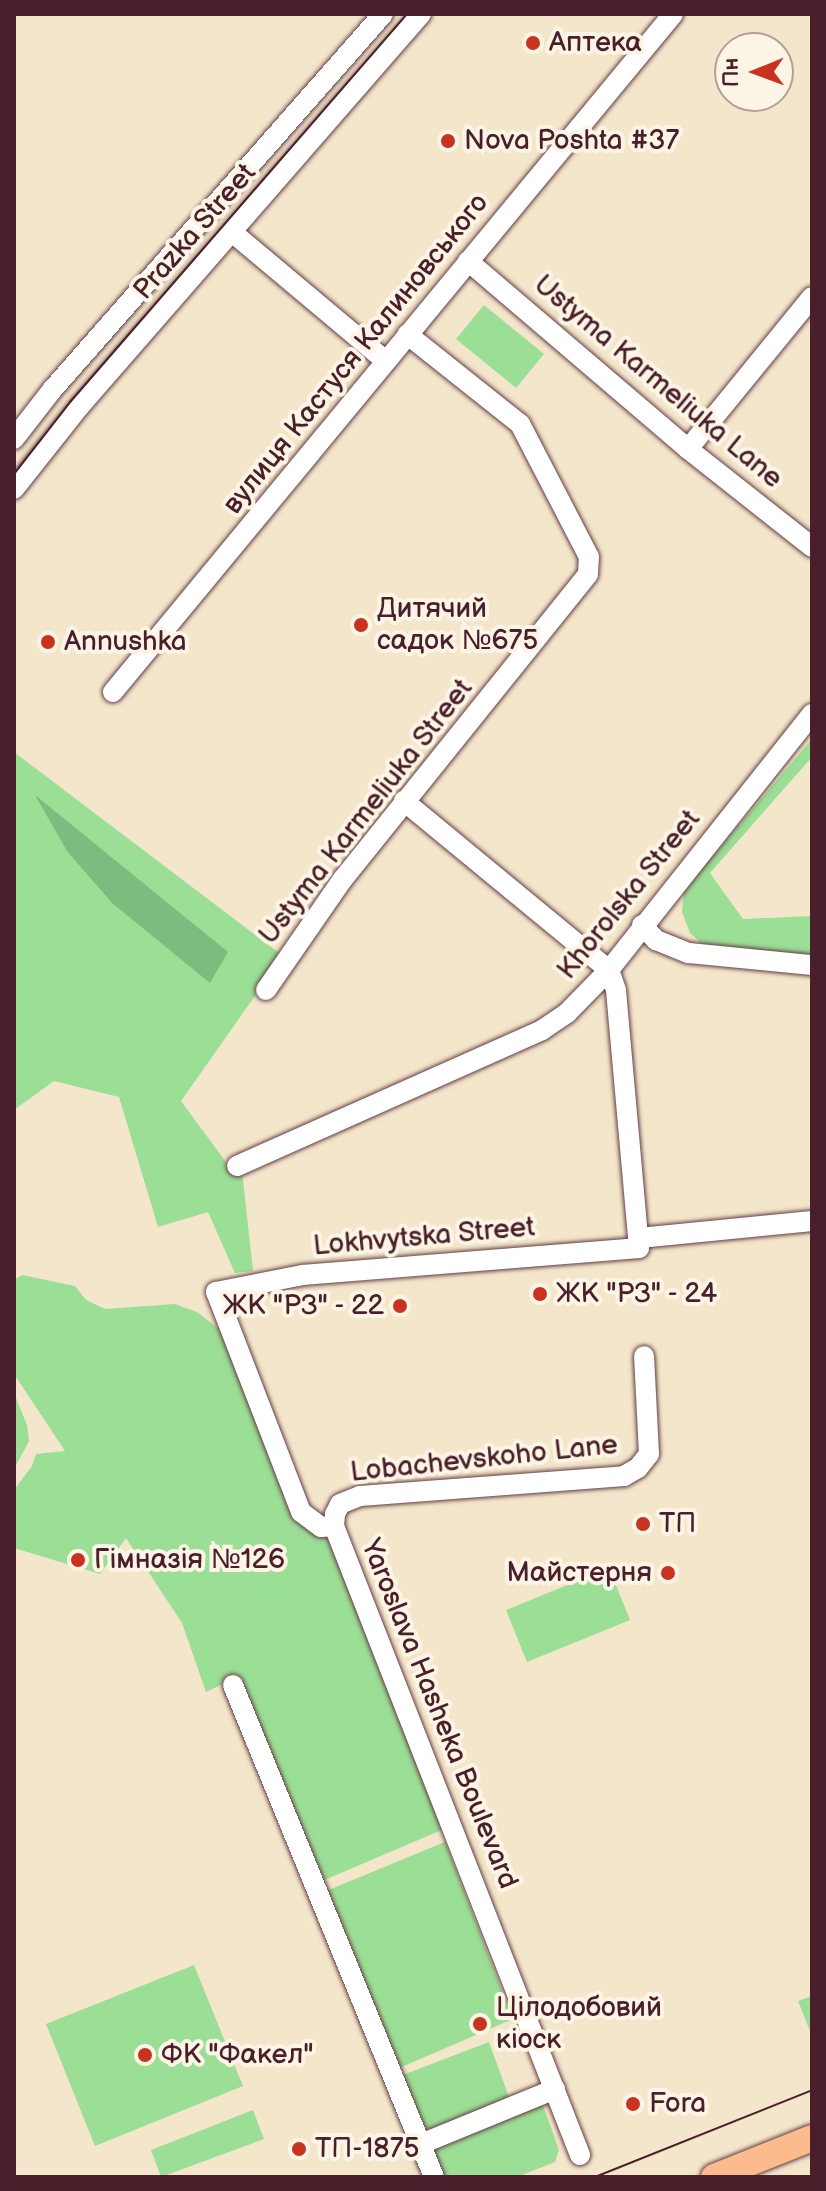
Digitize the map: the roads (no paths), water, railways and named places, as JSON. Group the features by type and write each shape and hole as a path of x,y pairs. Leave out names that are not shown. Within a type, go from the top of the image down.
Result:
{"main road":[{"path":"714,2177 812,2138"}],"street":[{"name":"Prazka Street","path":"14,439 52,390 383,14"},
{"name":"Prazka Street","path":"14,489 79,407 421,14"},
{"name":"вулиця Кастуся Калиновського","path":"113,692 673,14"},
{"path":"232,232 386,361"},
{"name":"Ustyma Karmeliuka Lane","path":"468,261 688,449 812,547"},
{"path":"688,449 812,297"},
{"name":"Ustyma Karmeliuka Street","path":"266,990 343,879 588,574 589,557 520,424 407,334"},
{"name":"Khorolska Street","path":"237,1166 542,1030 567,1013 609,970 812,714"},
{"path":"404,801 609,970 616,990 639,1243"},
{"path":"642,925 656,940 689,953 812,965"},
{"name":"Lokhvytska Street","path":"216,1292 303,1275 639,1243 812,1221"},
{"name":"Yaroslava Hasheka Boulevard","path":"216,1292 301,1512 321,1527 334,1526 580,2155"},
{"name":"Lobachevskoho Lane","path":"334,1526 340,1504 360,1496 604,1478 631,1472 649,1454 644,1356"},
{"path":"233,1685 434,2177"},
{"path":"421,2144 555,2089"}],"tram line":[{"path":"14,474 71,401 407,14"},
{"path":"595,2177 812,2090"}],"place":[{"name":"Аптека","path":"533,43"},
{"name":"Nova Poshta #37","path":"448,141"},
{"name":"Дитячий садок №675","path":"361,625"},
{"name":"Annushka","path":"48,642"},
{"name":"ЖК \"РЗ\" - 24","path":"540,1294"},
{"name":"ЖК \"РЗ\" - 22","path":"400,1306"},
{"name":"ТП","path":"643,1524"},
{"name":"Гімназія №126","path":"78,1560"},
{"name":"Майстерня","path":"668,1573"},
{"name":"Цілодобовий кіоск","path":"480,2024"},
{"name":"ФК \"Факел\"","path":"145,2055"},
{"name":"Fora","path":"633,2104"},
{"name":"ТП-1875","path":"299,2149"}]}
